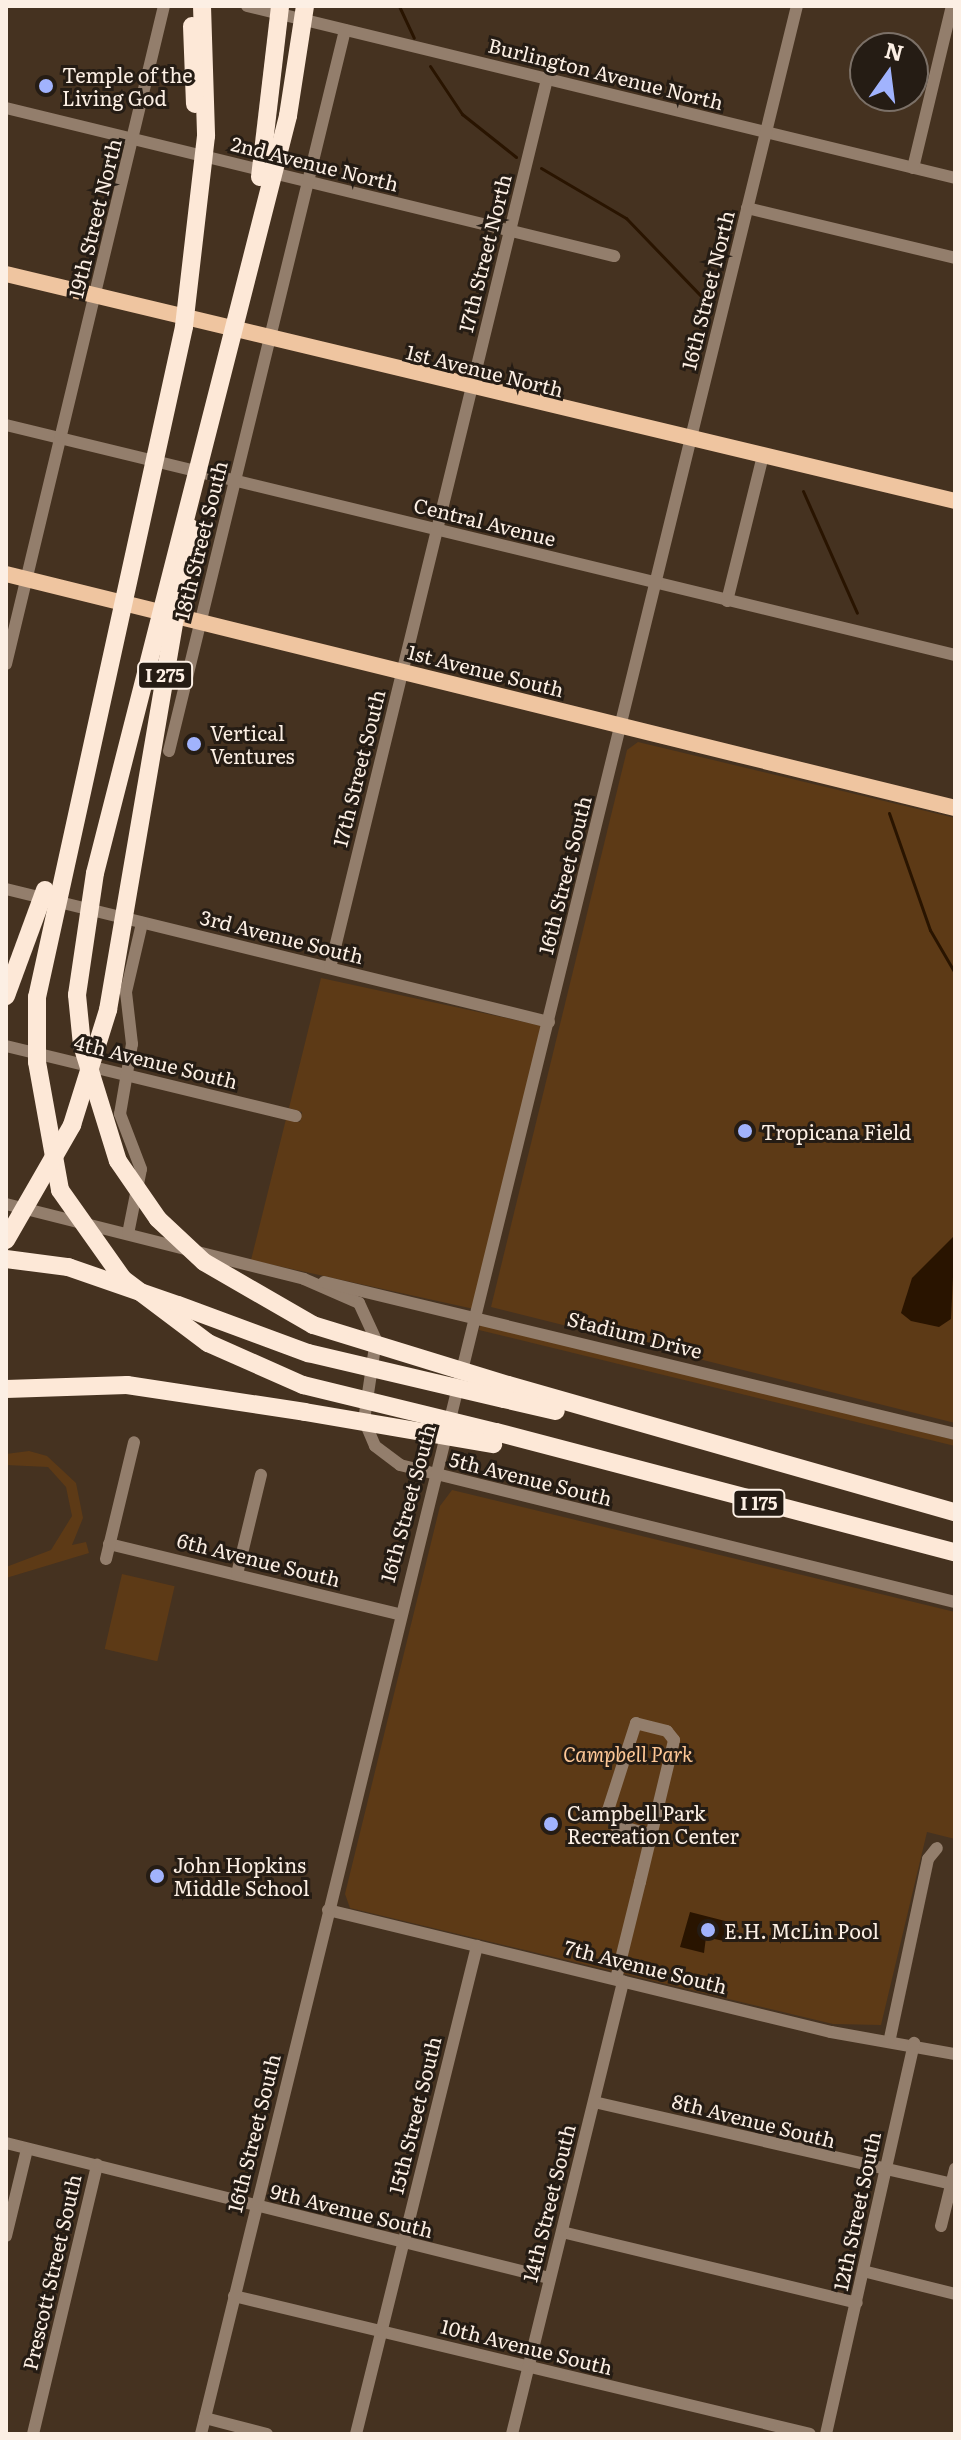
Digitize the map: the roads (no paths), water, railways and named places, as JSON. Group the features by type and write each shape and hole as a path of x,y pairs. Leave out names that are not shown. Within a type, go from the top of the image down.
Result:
{"highway":[{"path":"190,6 201,175"},
{"name":"I 275","path":"6,996 40,908 106,667 184,327 201,175 207,59 202,6"},
{"name":"I 275","path":"6,1240 72,1125 108,1010 207,422 244,271 280,6"},
{"path":"244,271 288,116 305,6"},
{"path":"207,422 95,873 77,995 94,1099 118,1161 158,1219 234,1285 357,1341 506,1392"},
{"path":"106,667 37,997 37,1062 60,1190 123,1279 208,1343 303,1385 494,1438"},
{"path":"6,1259 68,1267 308,1353 506,1392"},
{"path":"6,1389 127,1385 494,1438"},
{"name":"I 175","path":"506,1392 955,1512"},
{"name":"I 175","path":"494,1438 955,1552"}],"main road":[{"name":"1st Avenue North","path":"6,274 691,441 955,501"},
{"name":"1st Avenue South","path":"6,574 955,808"}],"street":[{"name":"19th Street North","path":"6,664 164,6"},
{"name":"Burlington Avenue North","path":"247,6 955,178"},
{"name":"16th Street North","path":"656,583 797,6"},
{"path":"913,168 952,6"},
{"name":"18th Street South","path":"169,751 345,30"},
{"name":"17th Street North","path":"437,530 547,79"},
{"name":"2nd Avenue North","path":"6,108 614,256"},
{"path":"747,208 955,258"},
{"name":"Central Avenue","path":"6,425 955,655"},
{"path":"727,601 763,456"},
{"name":"17th Street South","path":"330,968 437,530"},
{"name":"16th Street South","path":"201,2434 398,1614 478,1316 656,583"},
{"name":"3rd Avenue South","path":"6,889 549,1022"},
{"path":"128,1234 141,1169 121,1129 128,1075 126,992 142,923"},
{"name":"4th Avenue South","path":"6,1046 296,1116"},
{"name":"5th Avenue South","path":"6,1204 304,1279 350,1298 370,1317 376,1340 362,1407 369,1436 390,1460 435,1476 955,1602"},
{"name":"Stadium Drive","path":"304,1279 478,1316 955,1434"},
{"path":"106,1559 134,1442"},
{"path":"237,1574 261,1475"},
{"name":"6th Avenue South","path":"109,1544 398,1614"},
{"name":"14th Street South","path":"512,2434 594,2102 674,1740 667,1731 636,1723 628,1730 608,1810 615,1825 652,1835"},
{"path":"890,2038 919,1894 937,1848"},
{"name":"7th Avenue South","path":"328,1910 849,2036 890,2038 955,2054"},
{"name":"15th Street South","path":"356,2434 477,1946"},
{"name":"12th Street South","path":"826,2434 867,2272 884,2173 914,2043"},
{"name":"8th Avenue South","path":"594,2102 884,2173 951,2184"},
{"name":"9th Avenue South","path":"6,2143 549,2278"},
{"path":"6,2236 27,2149"},
{"name":"Prescott Street South","path":"33,2434 97,2165"},
{"path":"941,2226 955,2169"},
{"path":"562,2232 857,2303"},
{"path":"867,2272 955,2294"},
{"name":"10th Avenue South","path":"234,2296 810,2434"},
{"path":"205,2418 267,2434"}],"waterway":[{"path":"399,6 414,38"},
{"path":"430,66 462,114 516,157"},
{"path":"541,168 626,218 700,295"},
{"path":"803,491 857,613"},
{"path":"889,813 930,930 955,973"}],"place":[{"name":"Temple of the Living God","path":"46,86"},
{"name":"Vertical Ventures","path":"194,744"},
{"name":"Tropicana Field","path":"745,1131"},
{"name":"Campbell Park Recreation Center","path":"551,1824"},
{"name":"John Hopkins Middle School","path":"157,1876"},
{"name":"E.H. McLin Pool","path":"708,1930"}],"park label":[{"name":"Campbell Park","path":"628,1753"}]}
